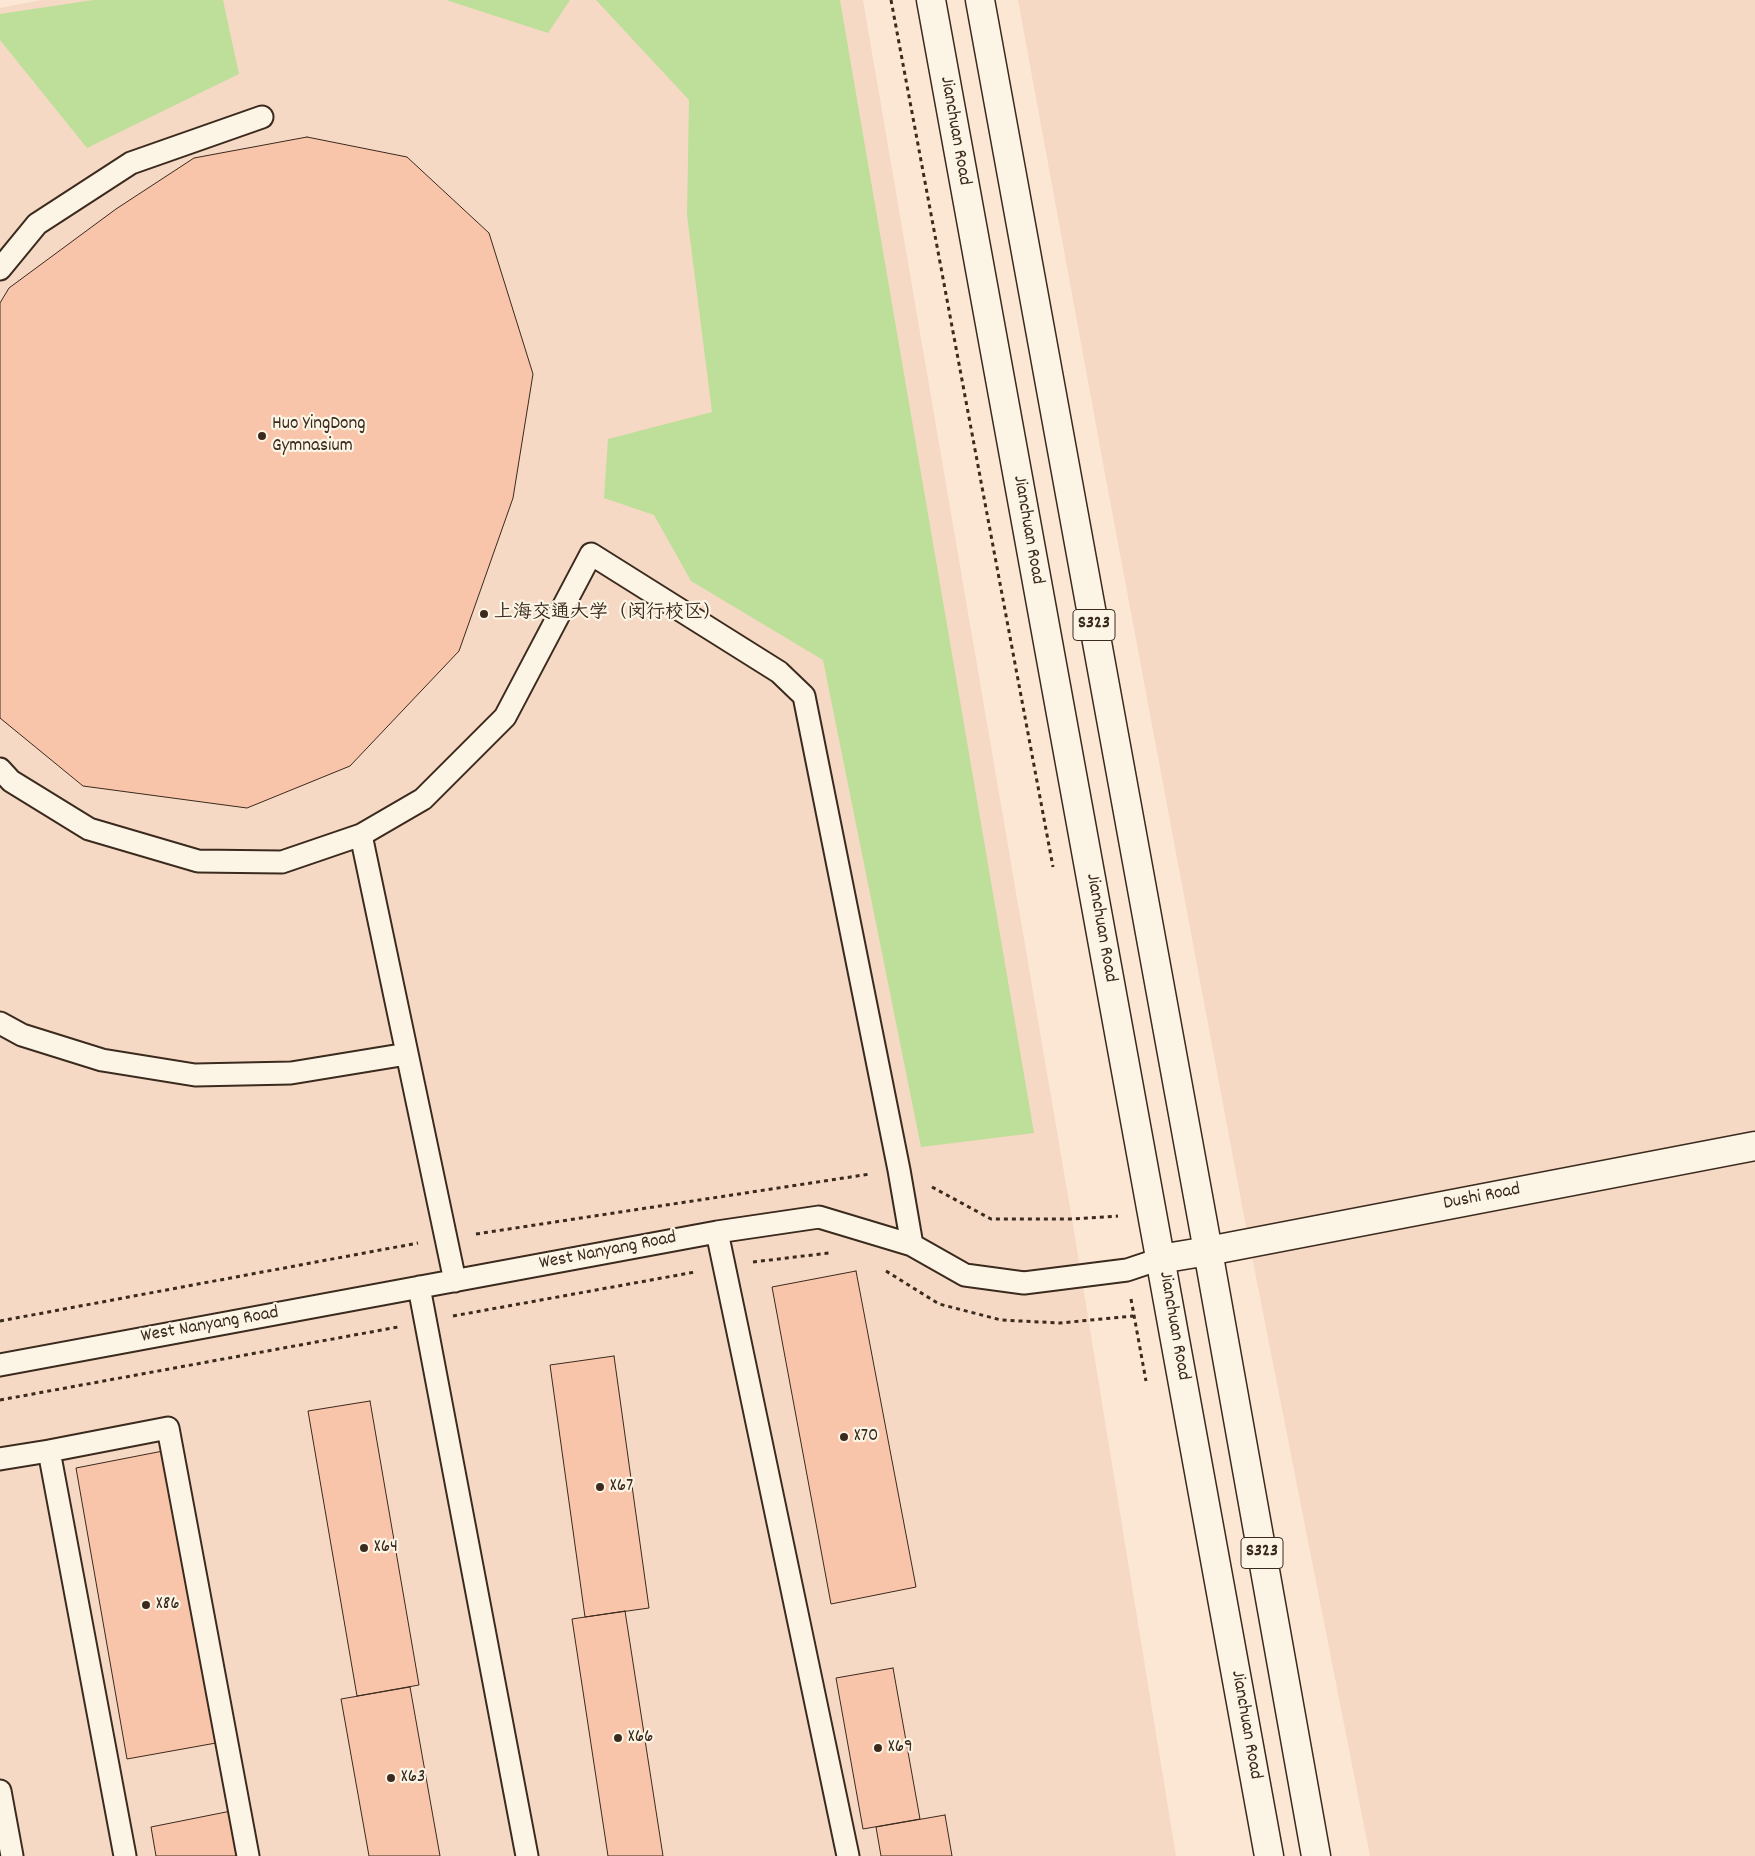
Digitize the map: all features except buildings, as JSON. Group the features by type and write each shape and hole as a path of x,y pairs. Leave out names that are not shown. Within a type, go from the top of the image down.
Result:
{"main road":[{"name":"Jianchuan Road","path":"930,0 1269,1856"},
{"name":"S323","path":"980,0 1208,1251 1316,1856"},
{"name":"Dushi Road","path":"1208,1251 1755,1146"},
{"name":"West Nanyang Road","path":"1160,1259 1208,1251"}],"lane":[{"path":"0,269 37,224 131,163 262,117"},
{"path":"0,769 12,781 89,829 198,861 282,862 361,835 423,799 505,717 591,554 779,672 804,696 899,1170 912,1244"},
{"path":"361,835 455,1281"},
{"path":"0,1023 22,1035 102,1060 195,1075 291,1073 407,1054"},
{"name":"West Nanyang Road","path":"0,1365 717,1232 819,1217 912,1244 965,1275 1024,1283 1127,1270 1160,1259"},
{"path":"717,1232 848,1856"},
{"path":"419,1287 527,1856"},
{"path":"0,1459 168,1428 248,1856"},
{"path":"50,1451 125,1856"},
{"path":"0,1791 12,1856"}],"path":[{"path":"891,0 1054,873"},
{"path":"1116,1206 1133,1316 1146,1381"},
{"path":"0,1400 724,1266 832,1252"},
{"path":"884,1270 939,1304 1001,1320 1060,1324 1133,1316"}],"shaded area":[{"name":"上海交通大学（闵行校区）","path":"41,0 863,0 1072,1219 1176,1856 0,1856 0,8"},
{"path":"1018,0 1755,0 1755,1856 1370,1856 1244,1216"}],"green space":[{"path":"93,0 223,0 239,74 87,148 0,40 0,14"},
{"path":"446,0 570,0 548,33"},
{"path":"596,0 840,0 1034,1133 921,1147 823,660 691,581 654,515 604,498 608,439 712,412 687,215 689,100"}],"place":[{"name":"Huo YingDong Gymnasium","path":"262,436"},
{"name":"上海交通大学（闵行校区）","path":"484,614"},
{"name":"X70","path":"844,1437"},
{"name":"X67","path":"600,1487"},
{"name":"X64","path":"364,1548"},
{"name":"X86","path":"146,1605"},
{"name":"X66","path":"618,1738"},
{"name":"X69","path":"878,1748"},
{"name":"X63","path":"391,1778"}]}
